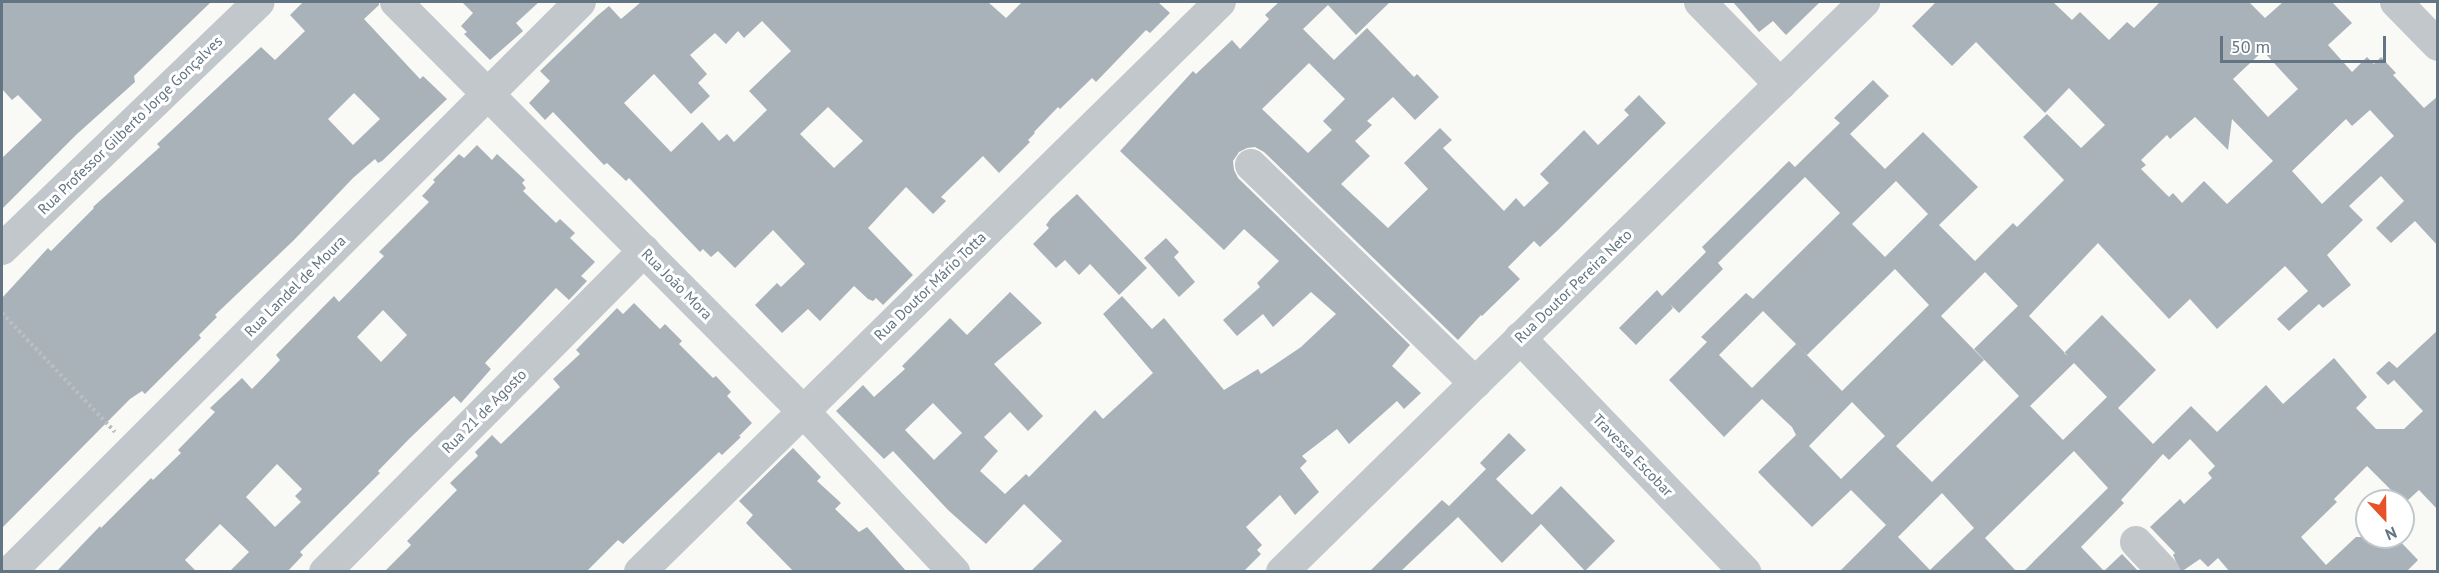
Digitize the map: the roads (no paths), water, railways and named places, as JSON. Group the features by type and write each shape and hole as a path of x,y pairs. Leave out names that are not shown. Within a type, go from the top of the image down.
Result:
{"street":[{"name":"Rua Professor Gilberto Jorge Gonçalves","path":"2,249 259,2"},
{"name":"Rua João Mora","path":"396,2 803,411 954,572"},
{"name":"Rua Landel de Moura","path":"10,572 580,2"},
{"name":"Rua Doutor Mário Totta","path":"640,572 1220,2"},
{"path":"1700,2 1780,84"},
{"name":"Rua Doutor Pereira Neto","path":"1282,572 1864,2"},
{"path":"2396,2 2438,45"},
{"path":"1251,165 1475,383"},
{"name":"Rua 21 de Agosto","path":"325,572 644,251"},
{"name":"Travessa Escobar","path":"1520,338 1745,572"},
{"path":"2136,542 2164,572"}]}
